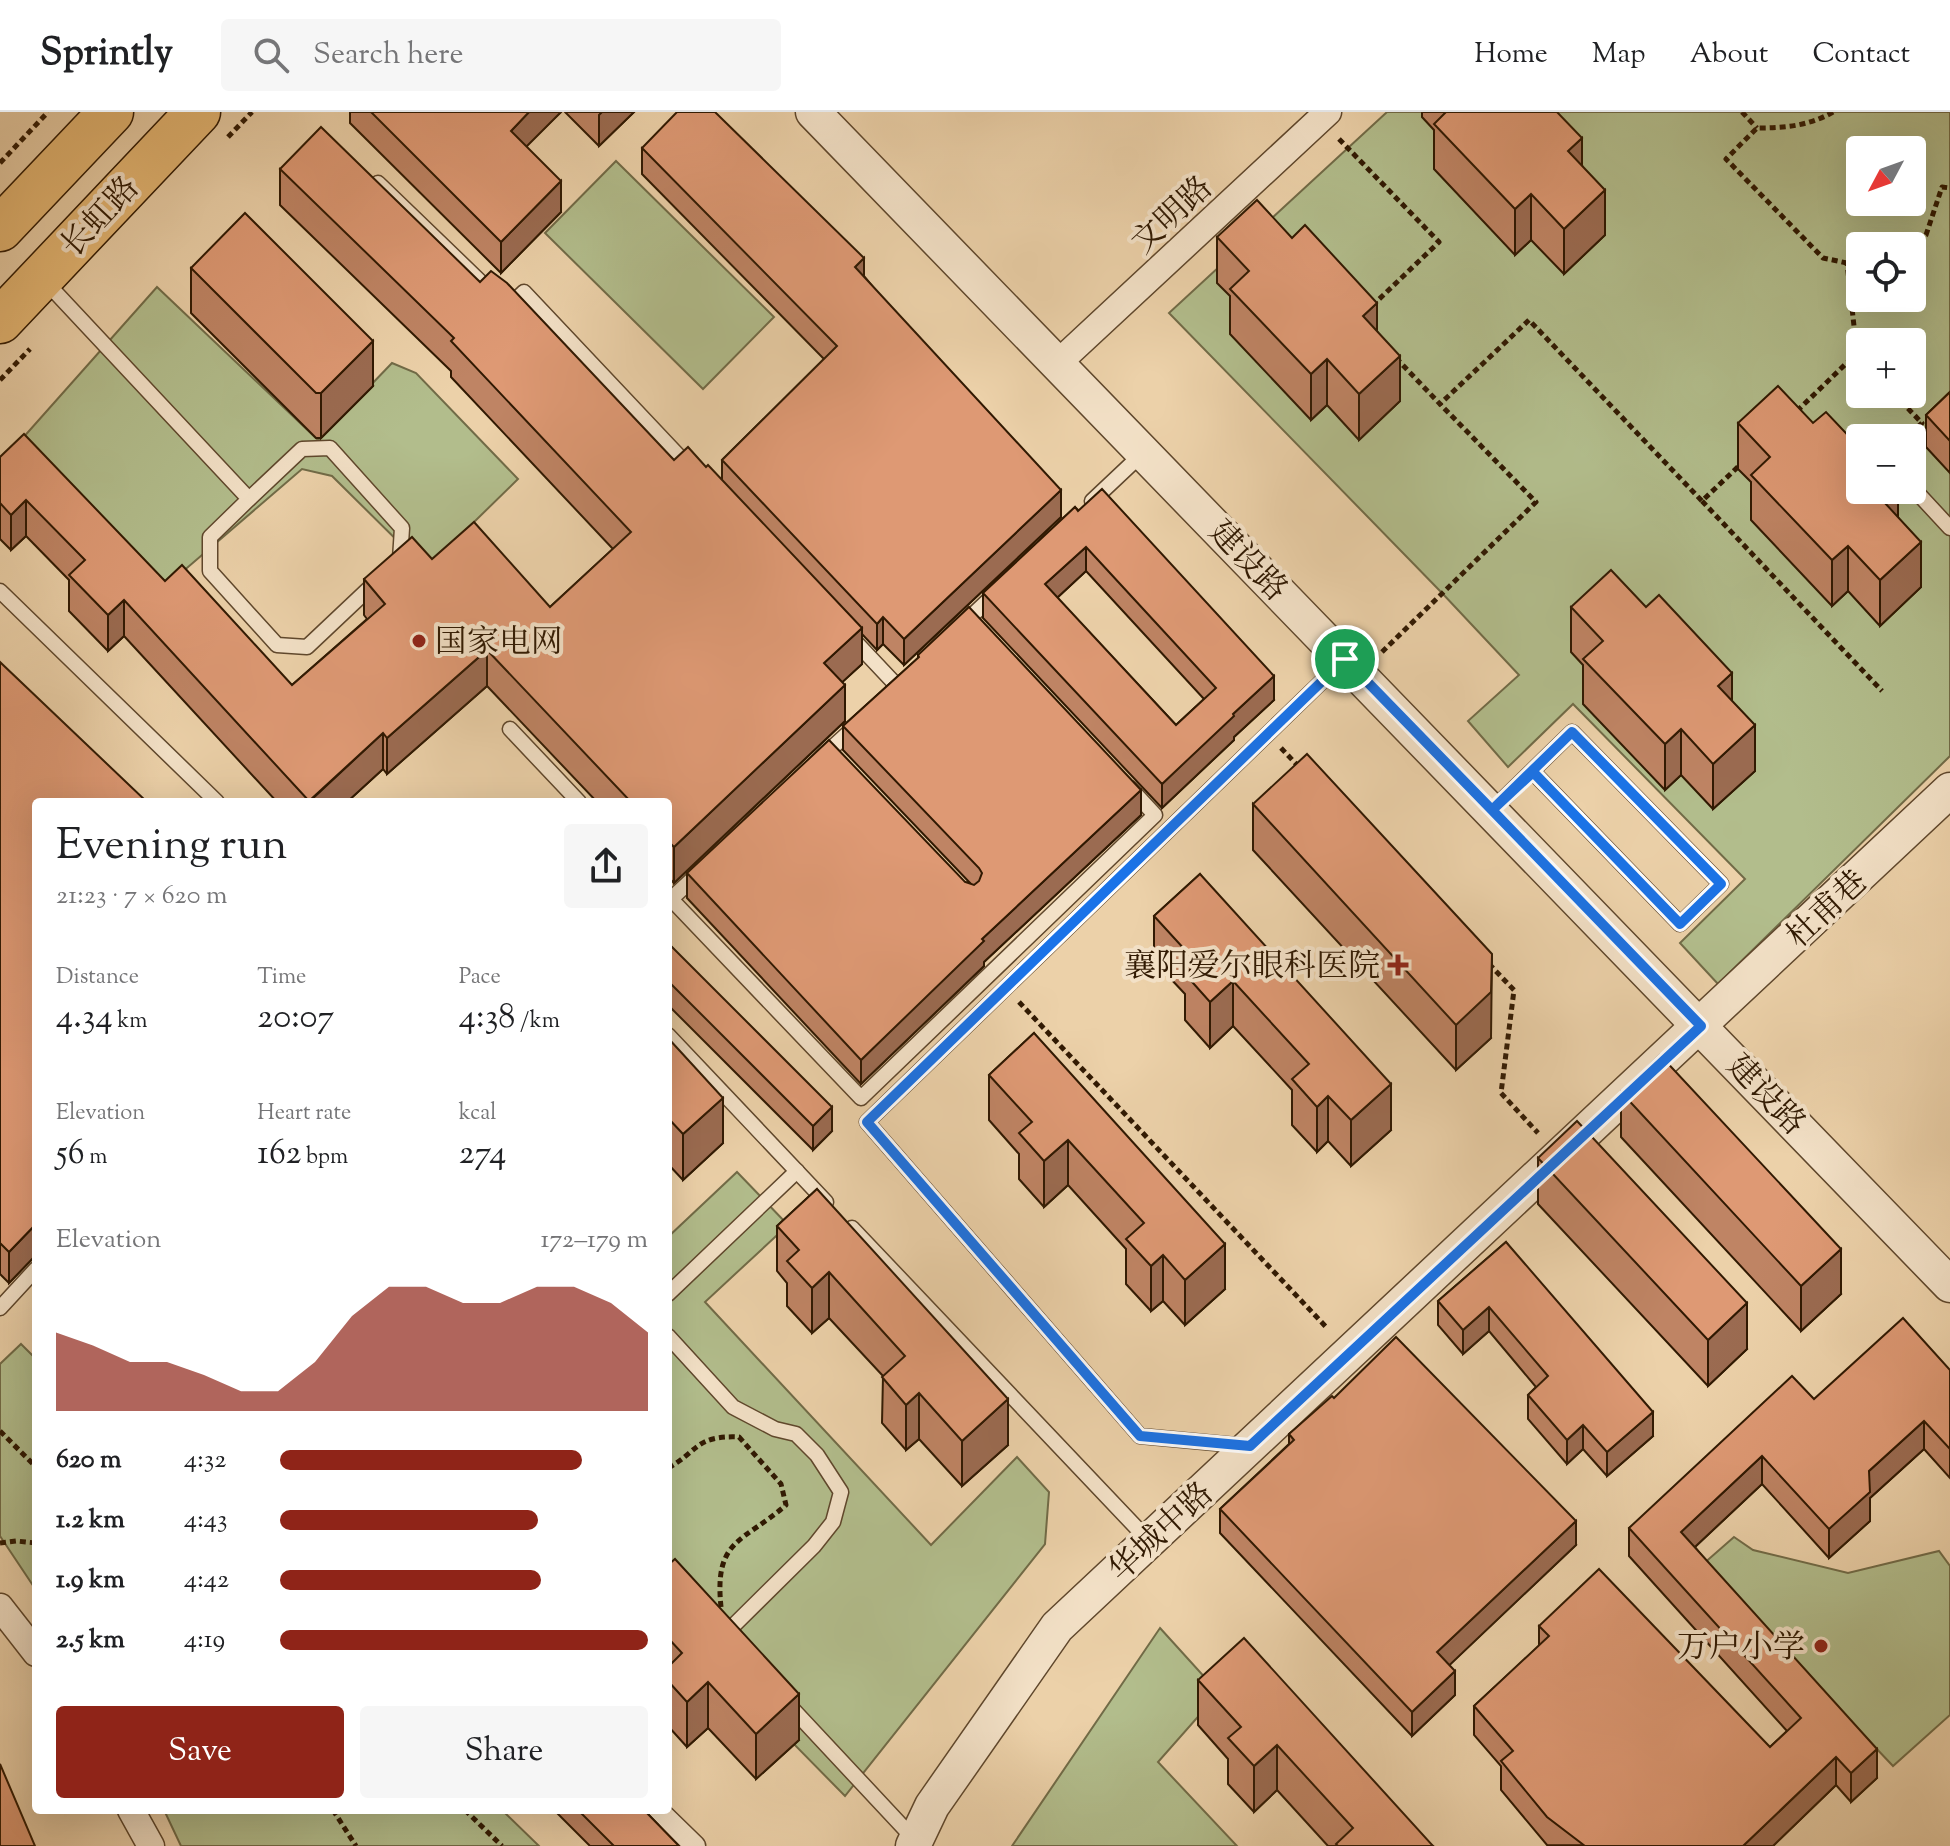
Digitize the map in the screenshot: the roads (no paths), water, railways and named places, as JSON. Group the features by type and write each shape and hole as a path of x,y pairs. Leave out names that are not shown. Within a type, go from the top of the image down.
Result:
{"highway":[{"name":"长虹路","path":"0,321 198,112"},
{"name":"长虹路","path":"0,229 105,114"}],"street":[{"name":"建设路","path":"813,112 1950,1285"},
{"name":"文明路","path":"1058,363 1324,116"},
{"name":"杜甫巷","path":"1701,1026 1950,790"},
{"name":"华城中路","path":"916,1844 932,1806 1057,1627 1701,1026"},
{"path":"0,1607 32,1648"},
{"path":"133,1814 151,1846"},
{"path":"662,1814 695,1846"}],"lane":[{"path":"378,183 508,309 524,292 700,478"},
{"path":"41,277 249,499"},
{"path":"330,448 402,528 400,559 307,647 277,645 210,571 210,537 249,499 302,449 330,448"},
{"path":"1079,514 1144,452"},
{"path":"1926,502 1950,528"},
{"path":"949,638 1003,587"},
{"path":"0,591 213,798"},
{"path":"970,618 981,630"},
{"path":"843,629 899,686"},
{"path":"1250,1446 1140,1436 867,1122 1268,734 1352,666"},
{"path":"807,772 872,711"},
{"path":"510,729 575,798"},
{"path":"1492,810 1572,732 1721,884 1680,924 1533,772"},
{"path":"830,751 841,762"},
{"path":"672,901 861,1098 1155,815 1122,780"},
{"path":"672,895 705,867"},
{"path":"672,1039 1149,1541"},
{"path":"672,1290 797,1171"},
{"path":"0,1308 32,1273"},
{"path":"672,1340 733,1407 775,1429 796,1434 817,1455 841,1492 833,1522 814,1546 724,1636"},
{"path":"777,1693 916,1844"}],"place":[{"name":"国家电网","path":"419,641"},
{"name":"襄阳爱尔眼科医院","path":"1398,965"},
{"name":"万户小学","path":"1821,1646"}]}
